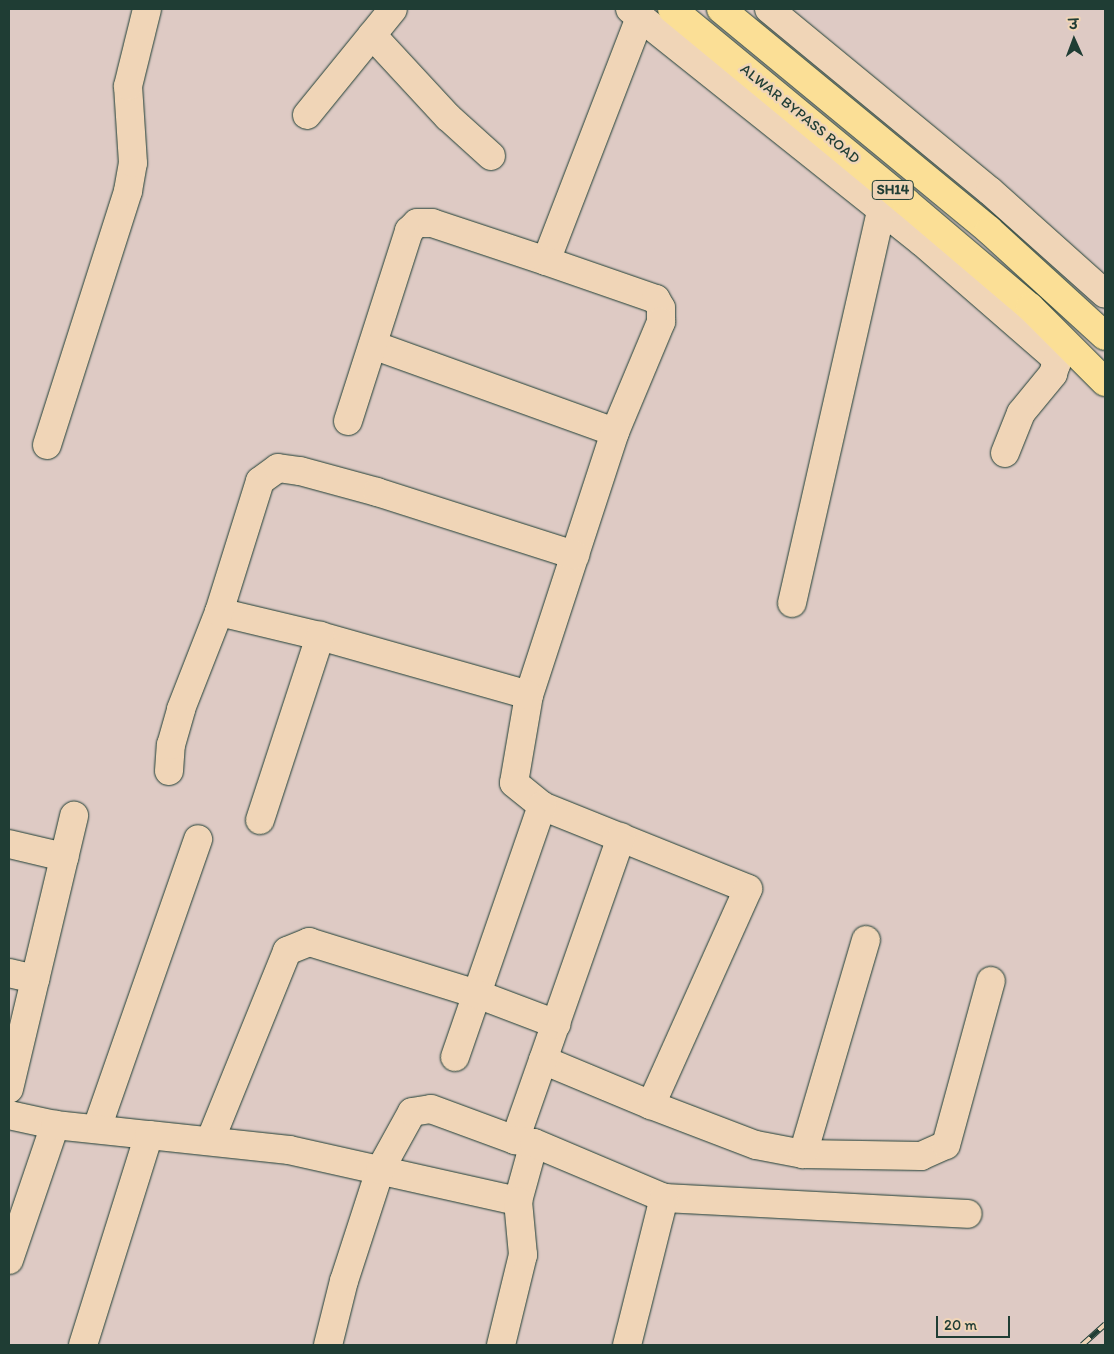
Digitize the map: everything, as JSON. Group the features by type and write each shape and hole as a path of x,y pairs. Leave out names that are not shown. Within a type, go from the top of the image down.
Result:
{"main road":[{"name":"ALWAR BYPASS ROAD","path":"672,9 1030,307 1105,382"},
{"name":"ALWAR BYPASS ROAD","path":"721,9 989,230 1105,336"}],"street":[{"path":"47,445 128,191 133,164 128,86 147,9"},
{"path":"307,116 393,9"},
{"path":"769,9 990,190 1105,294"},
{"path":"546,261 635,24 877,226 922,242 1053,356 1056,364 1053,374 1021,412 1005,453"},
{"path":"372,35 448,117 491,156"},
{"path":"348,421 409,231 417,223 432,223 546,261 656,300 661,308 661,322 615,432 529,695 514,784 542,806 748,889 651,1105"},
{"path":"792,603 877,226"},
{"path":"373,345 615,432"},
{"path":"169,771 171,745 181,709 219,612 260,481 278,468 300,471 377,492 575,555"},
{"path":"219,612 320,636 529,695"},
{"path":"260,820 320,636"},
{"path":"455,1058 542,806"},
{"path":"9,1089 74,816"},
{"path":"501,1345 523,1255 518,1201 524,1142 543,1060 621,837"},
{"path":"97,1128 198,838"},
{"path":"9,844 64,857"},
{"path":"803,1154 866,940"},
{"path":"210,1141 287,951 309,942 477,994 556,1024"},
{"path":"9,973 35,978"},
{"path":"543,1060 756,1146 803,1154 921,1156 946,1145 991,981"},
{"path":"328,1345 344,1281 380,1170 412,1112 431,1109 524,1142 664,1198 968,1214"},
{"path":"9,1115 55,1125 289,1150 518,1201"},
{"path":"9,1260 55,1125"},
{"path":"83,1345 149,1135"},
{"path":"627,1345 664,1198"}],"railway":[{"path":"1082,1345 1105,1324"}]}
